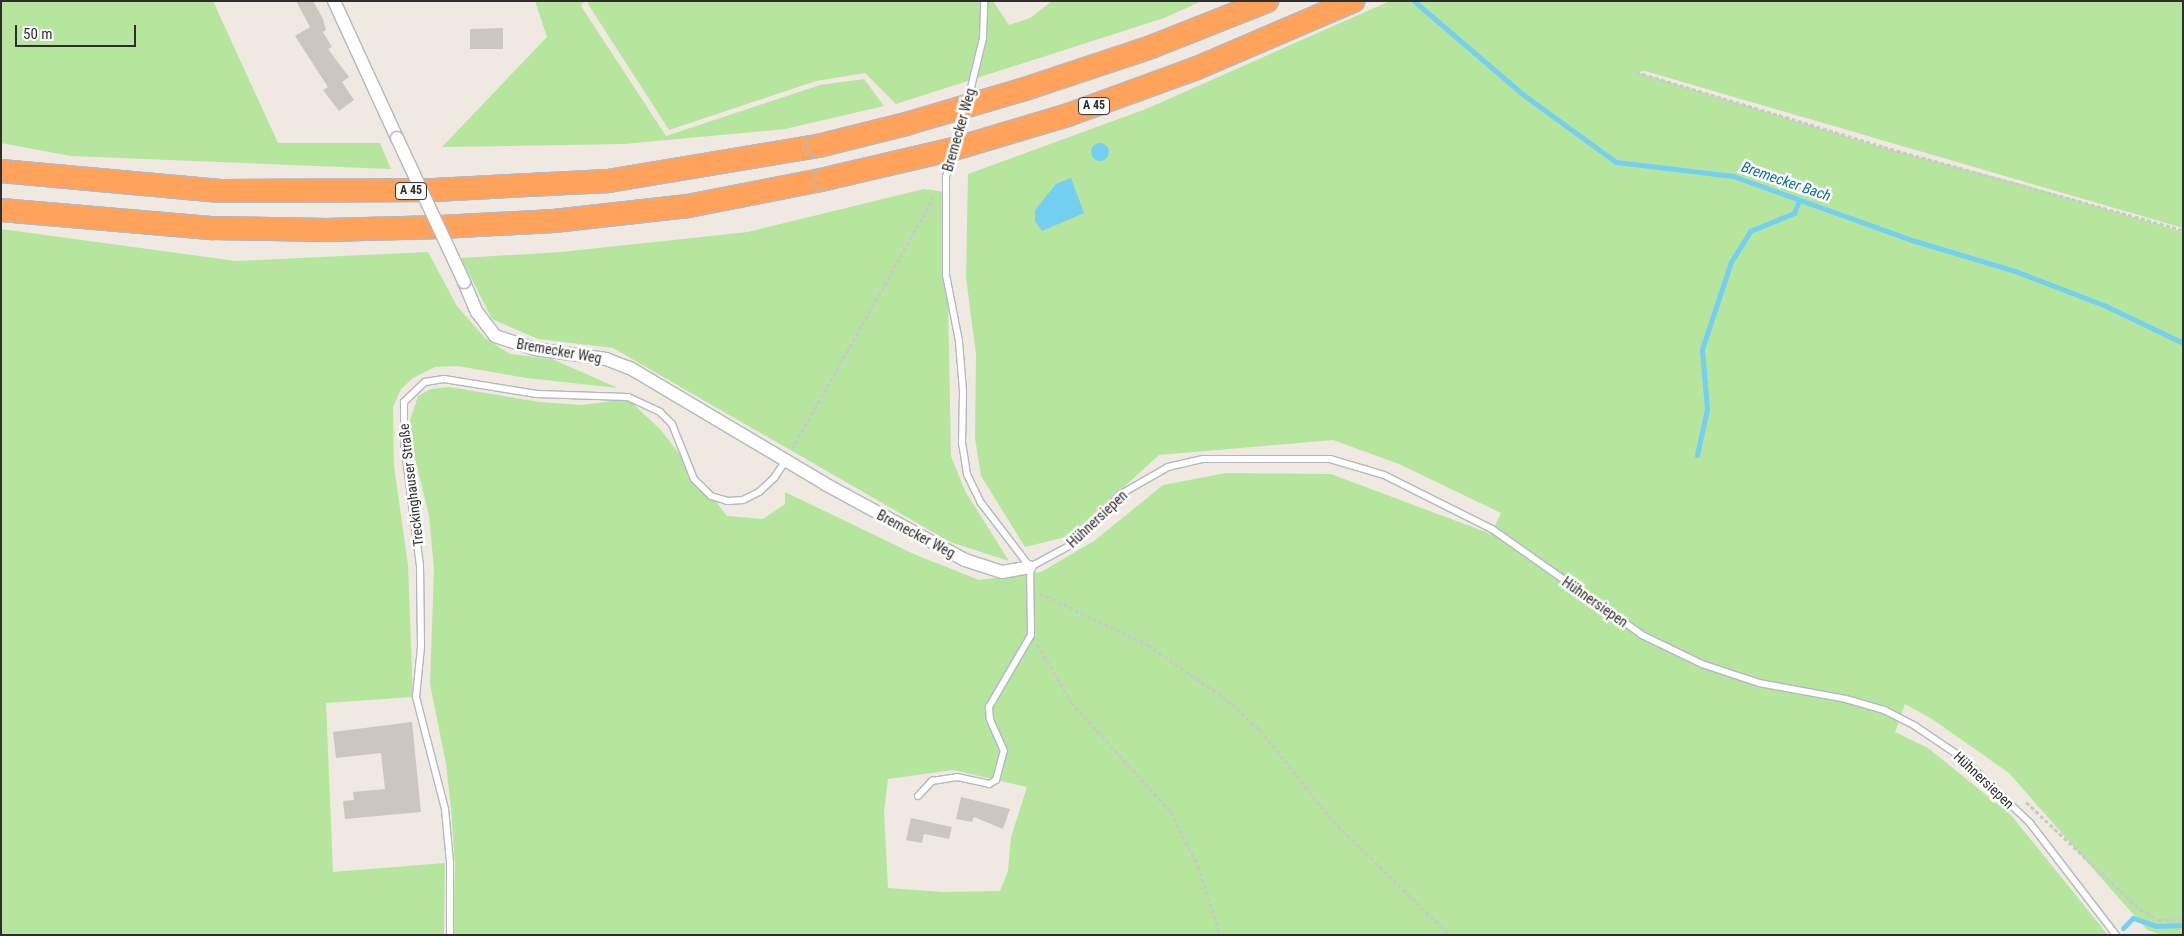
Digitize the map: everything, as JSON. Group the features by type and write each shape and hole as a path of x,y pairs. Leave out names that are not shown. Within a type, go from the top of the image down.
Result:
{"highway":[{"name":"A 45","path":"1,171 220,191 434,190 608,181 818,146 906,124 1028,88 1151,47 1267,1"},
{"name":"A 45","path":"1,210 213,228 431,227 554,221 688,206 825,179 954,149 1068,115 1197,68 1353,1"}],"street":[{"name":"Bremecker Weg","path":"334,1 477,312 495,336 535,349 606,359 630,368 786,460 965,560 1002,572 1030,567"}],"lane":[{"name":"Bremecker Weg","path":"984,2 980,59 946,177 946,275 959,341 963,391 962,444 967,474 981,503 1030,567"},
{"name":"Treckinghauser Straße","path":"450,935 450,862 446,809 416,697 421,647 420,566 404,443 404,402 424,382 444,379 538,394 628,397 644,403 666,418 685,452 694,479 710,496 726,501 743,500 759,492 774,478 786,460"},
{"name":"Hühnersiepen","path":"1030,567 1069,546 1121,494 1168,467 1203,459 1330,459 1384,475 1492,529 1642,634 1702,664 1759,683 1846,699 1884,710 1915,726 1961,757 2030,823 2116,935"},
{"path":"918,796 932,781 957,778 989,784 996,780 1004,751 990,719 989,707 1031,635 1030,567"}],"path":[{"path":"1636,72 1884,147 2183,230"},
{"path":"786,460 946,177"},
{"path":"1030,588 1148,644 1227,700 1260,730 1333,821 1450,935"},
{"path":"1031,635 1071,702 1171,812 1198,866 1220,935"},
{"path":"2023,800 2036,809 2140,910 2158,920 2183,919"}],"green space":[{"path":"1,1 213,1 278,143 380,143 391,169 71,156 1,143"},
{"path":"535,1 584,1 581,6 666,136 820,85 864,79 884,106 785,129 624,144 442,147 547,37"},
{"path":"589,1 993,1 1009,25 1030,18 1052,1 1202,1 1164,18 896,104 865,73 816,81 669,130 588,4"},
{"path":"1390,1 2183,1 2183,228 1645,71 1636,72 1884,148 2021,184 2183,232 2183,935 2163,935 2147,930 2009,773 1932,719 1905,704 1895,732 1928,748 2011,815 2108,935 453,935 455,864 451,808 446,764 430,684 434,569 429,516 411,442 410,420 418,396 431,389 449,387 540,402 582,405 628,399 661,430 727,516 763,519 785,504 785,492 916,555 979,580 1041,572 1094,541 1163,485 1226,473 1331,474 1491,534 1501,513 1399,464 1333,440 1159,455 1070,536 1025,547 981,476 975,438 976,355 966,277 968,174 1146,109","holes":["953,770 1027,787 1011,837 1008,871 1000,891 942,892 888,888 884,812 888,779"]},
{"path":"924,189 946,192 951,456 965,491 1009,561 950,542 613,348 538,339 492,319 461,258 561,252 748,232"},
{"path":"1,229 236,261 428,252 457,306 485,338 510,354 552,359 618,388 526,378 458,366 435,367 413,378 401,389 393,407 394,466 408,565 413,697 326,703 333,872 445,863 444,935 1,935"}],"water":[{"path":"1096,143 1104,143 1109,148 1107,159 1096,161 1091,156 1091,148"},
{"path":"1071,178 1084,213 1042,231 1035,221 1035,210 1056,184"}],"building":[{"path":"296,1 313,1 323,19 326,30 323,32 332,47 328,49 349,77 342,82 354,100 339,111 323,90 328,87 295,36 310,27"},
{"path":"503,28 503,49 470,49 470,29"},
{"path":"412,722 421,812 345,819 343,801 354,800 353,792 385,789 381,753 336,758 333,732"},
{"path":"961,797 1010,809 1003,829 974,817 972,822 956,819"},
{"path":"911,818 952,827 949,839 924,834 922,843 906,840"}],"waterway":[{"name":"Bremecker Bach","path":"1414,1 1525,96 1616,162 1733,176 1915,241 2015,271 2106,306 2183,343"},
{"path":"1697,455 1707,409 1702,349 1731,262 1750,231 1794,213 1799,200"},
{"path":"2123,928 2133,918 2156,926 2183,925"}]}
